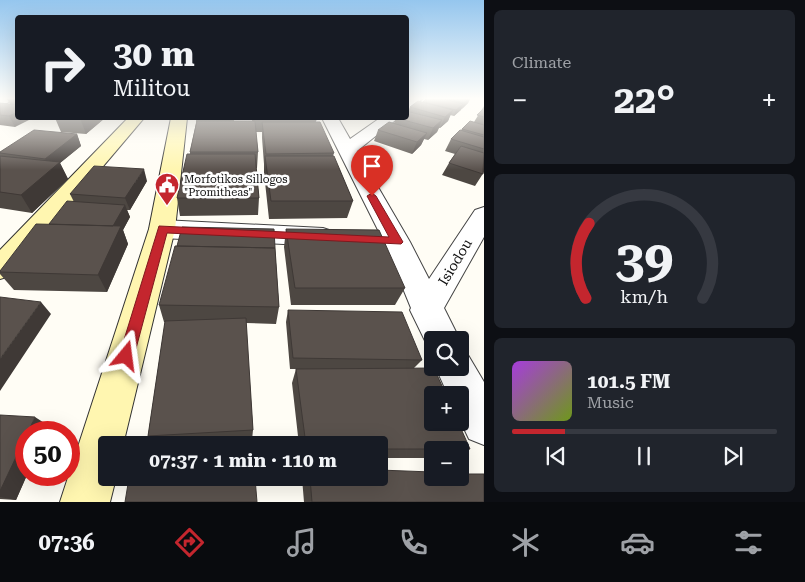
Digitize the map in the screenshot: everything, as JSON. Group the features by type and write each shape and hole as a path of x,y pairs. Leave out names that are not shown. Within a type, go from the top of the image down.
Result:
{"main road":[{"path":"0,268 132,122"},
{"path":"85,502 162,229 178,122"}],"street":[{"path":"332,122 397,242 426,310 437,331"},
{"path":"346,150 384,122"},
{"name":"Isiodou","path":"426,310 484,215"},
{"path":"162,229 397,242"},
{"path":"459,376 484,424"}],"building":[{"path":"197,122 255,122 258,152 190,152"},
{"path":"262,122 320,122 334,153 266,154"},
{"path":"390,122 427,133 417,142 378,130"},
{"path":"412,122 439,122 433,128"},
{"path":"469,122 475,122 484,125 484,135 462,129"},
{"path":"34,130 77,134 45,159 0,153"},
{"path":"460,130 484,137 484,149 451,139"},
{"path":"461,146 484,153 483,174 449,163"},
{"path":"187,154 255,154 259,198 177,198"},
{"path":"0,156 60,162 21,195 0,192"},
{"path":"265,156 334,156 353,201 271,201"},
{"path":"94,166 144,169 125,198 70,194"},
{"path":"67,201 125,205 113,226 49,224"},
{"path":"36,224 121,226 98,275 0,272"},
{"path":"182,227 274,229 275,248 177,246"},
{"path":"286,229 379,230 405,288 295,288"},
{"path":"175,246 275,248 279,307 159,305"},
{"path":"0,297 41,302 0,359"},
{"path":"288,310 402,312 422,360 293,358"},
{"path":"246,318 253,430 148,436 165,321"},
{"path":"424,368 424,376 438,376 442,386 424,386 424,431 462,431 466,441 424,441 424,449 388,449 388,436 305,436 296,369"},
{"path":"0,415 35,417 33,421 15,421 15,459 0,491"},
{"path":"388,470 424,472 424,486 469,486 469,474 484,474 484,502 312,502 311,486 388,486"},
{"path":"128,486 256,486 257,502 125,502"}],"place":[{"name":"Morfotikos Sillogos \"Promitheas\"","path":"167,206"}],"route":[{"path":"126,356 162,229 397,242 372,196"}]}
